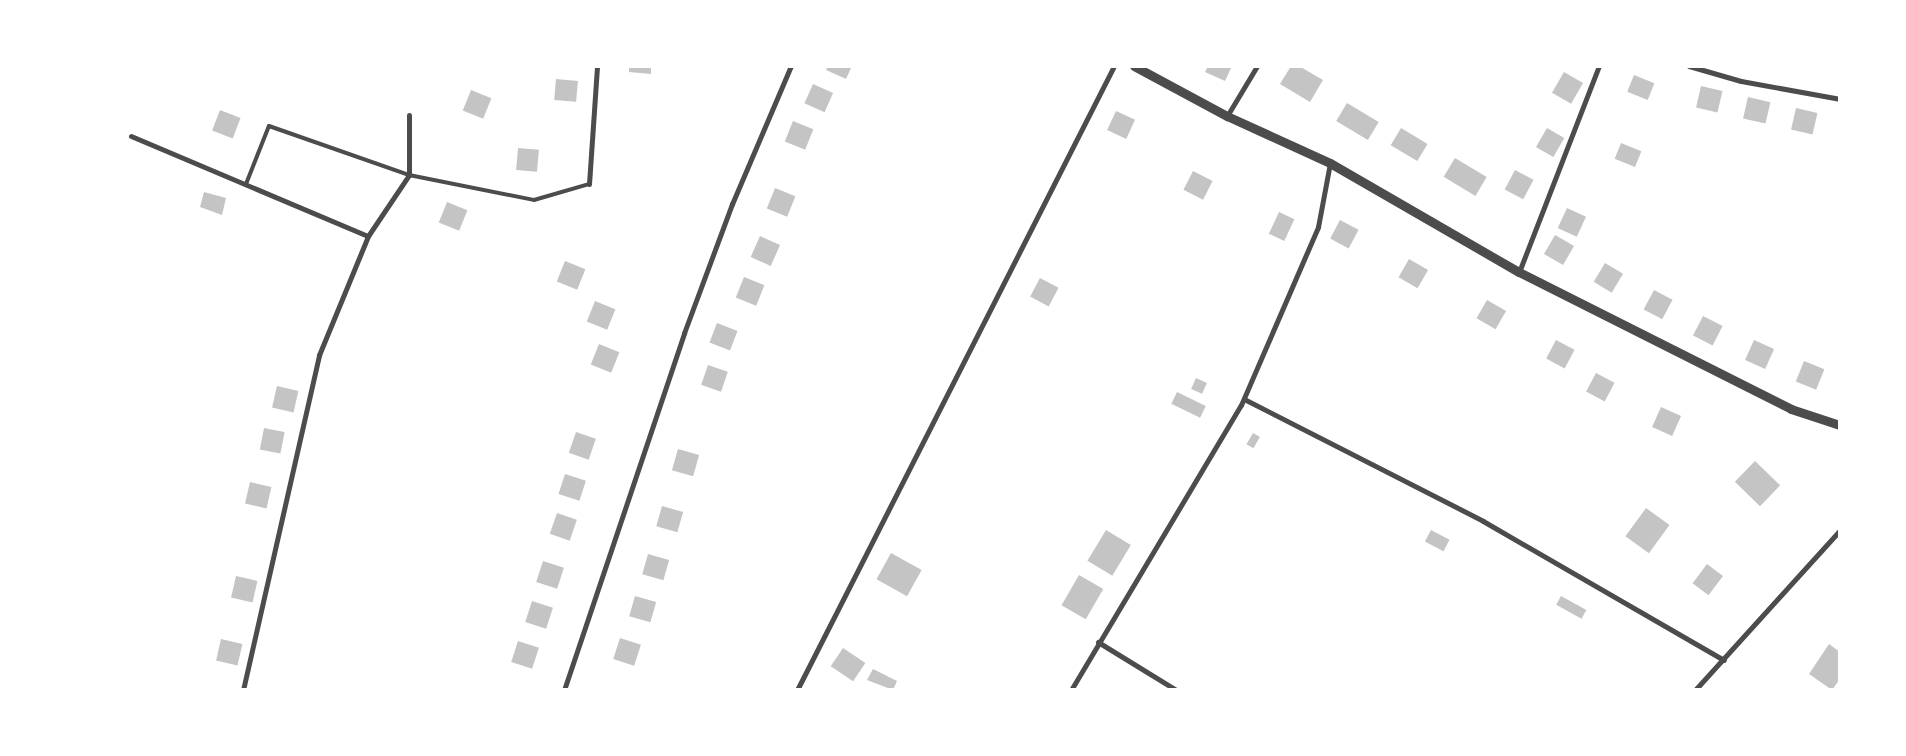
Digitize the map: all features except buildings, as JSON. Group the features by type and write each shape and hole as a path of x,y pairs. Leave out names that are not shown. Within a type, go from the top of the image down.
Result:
{"street":[{"path":"589,184 597,66"},
{"path":"564,690 684,333 732,204 791,66"},
{"path":"797,690 1114,66"},
{"path":"1134,66 1227,116 1330,163 1519,272 1791,409 1840,425"},
{"path":"1227,116 1257,66"},
{"path":"1519,272 1599,66"},
{"path":"1689,66 1741,81 1840,99"},
{"path":"243,690 319,355 368,236 409,175 409,115"},
{"path":"130,136 368,236"},
{"path":"1071,690 1244,399 1318,227 1330,163"},
{"path":"1244,399 1482,520 1724,660"},
{"path":"1695,690 1840,530"},
{"path":"1098,642 1176,690"}],"lane":[{"path":"246,184 269,126 409,175 534,200 589,184"}]}
